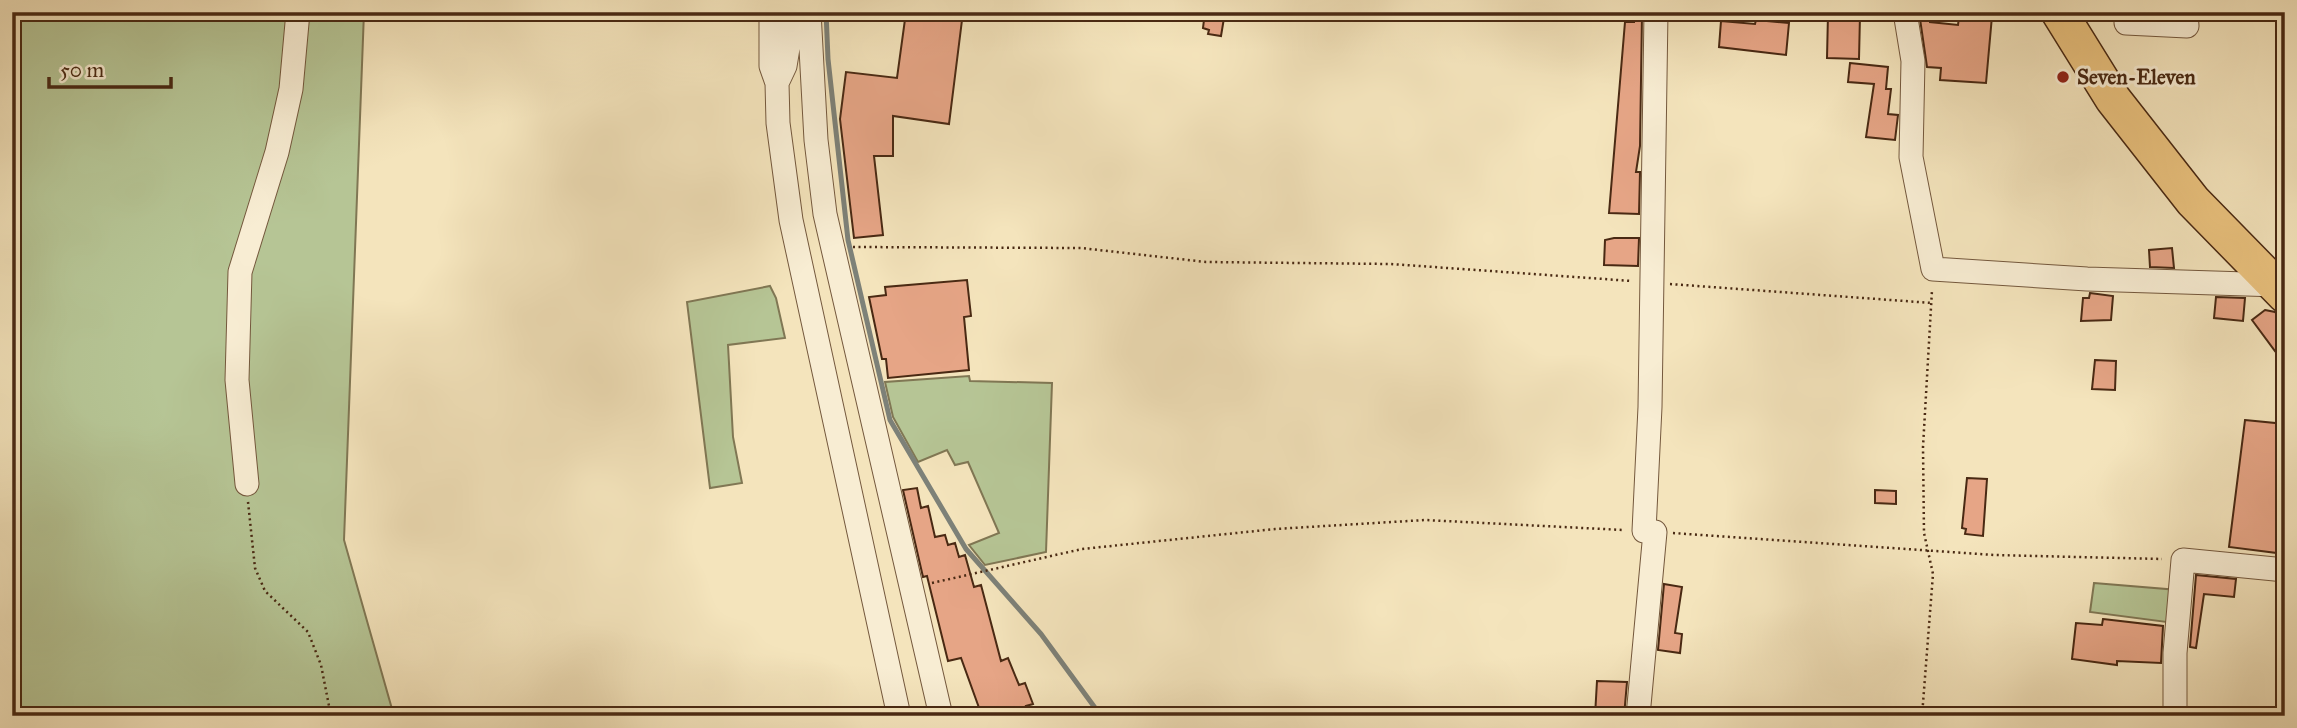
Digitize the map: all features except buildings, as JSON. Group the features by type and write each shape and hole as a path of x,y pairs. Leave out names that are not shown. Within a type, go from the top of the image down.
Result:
{"highway":[{"path":"2059,12 2113,99 2193,201 2280,289"}],"street":[{"path":"247,484 237,380 240,272 277,152 291,89 298,12"},
{"path":"777,83 785,66 794,12"},
{"path":"809,12 816,140 825,214 941,716"},
{"path":"1638,716 1649,531 1650,283 1656,12"},
{"path":"1905,12 1913,61 1911,157 1933,269 2280,289"},
{"path":"2126,23 2187,26 2186,12"},
{"path":"770,14 771,66 777,83 778,123 793,232 899,716"},
{"path":"2175,716 2175,653 2183,559 2285,570"}],"path":[{"path":"855,246 1081,248 1206,262 1391,264 1932,303"},
{"path":"1922,716 1933,574 1926,551 1923,447 1933,269"},
{"path":"247,484 255,568 265,591 307,632 321,664 331,716"},
{"path":"911,588 1082,549 1275,529 1425,520 1649,531 1926,551 2183,559"}],"green space":[{"path":"12,12 364,12 344,540 394,716 12,716"},
{"path":"770,286 776,298 785,338 728,345 733,437 742,483 710,488 687,302"},
{"path":"969,376 970,381 1052,383 1046,552 985,565 969,545 999,533 968,462 955,465 947,450 918,462 893,417 885,382"},
{"path":"2094,583 2178,590 2174,623 2090,612"}],"waterway":[{"path":"826,12 828,59 848,240 890,420 966,549 1041,634 1101,716"}],"place":[{"name":"Seven-Eleven","path":"2063,77"}]}
